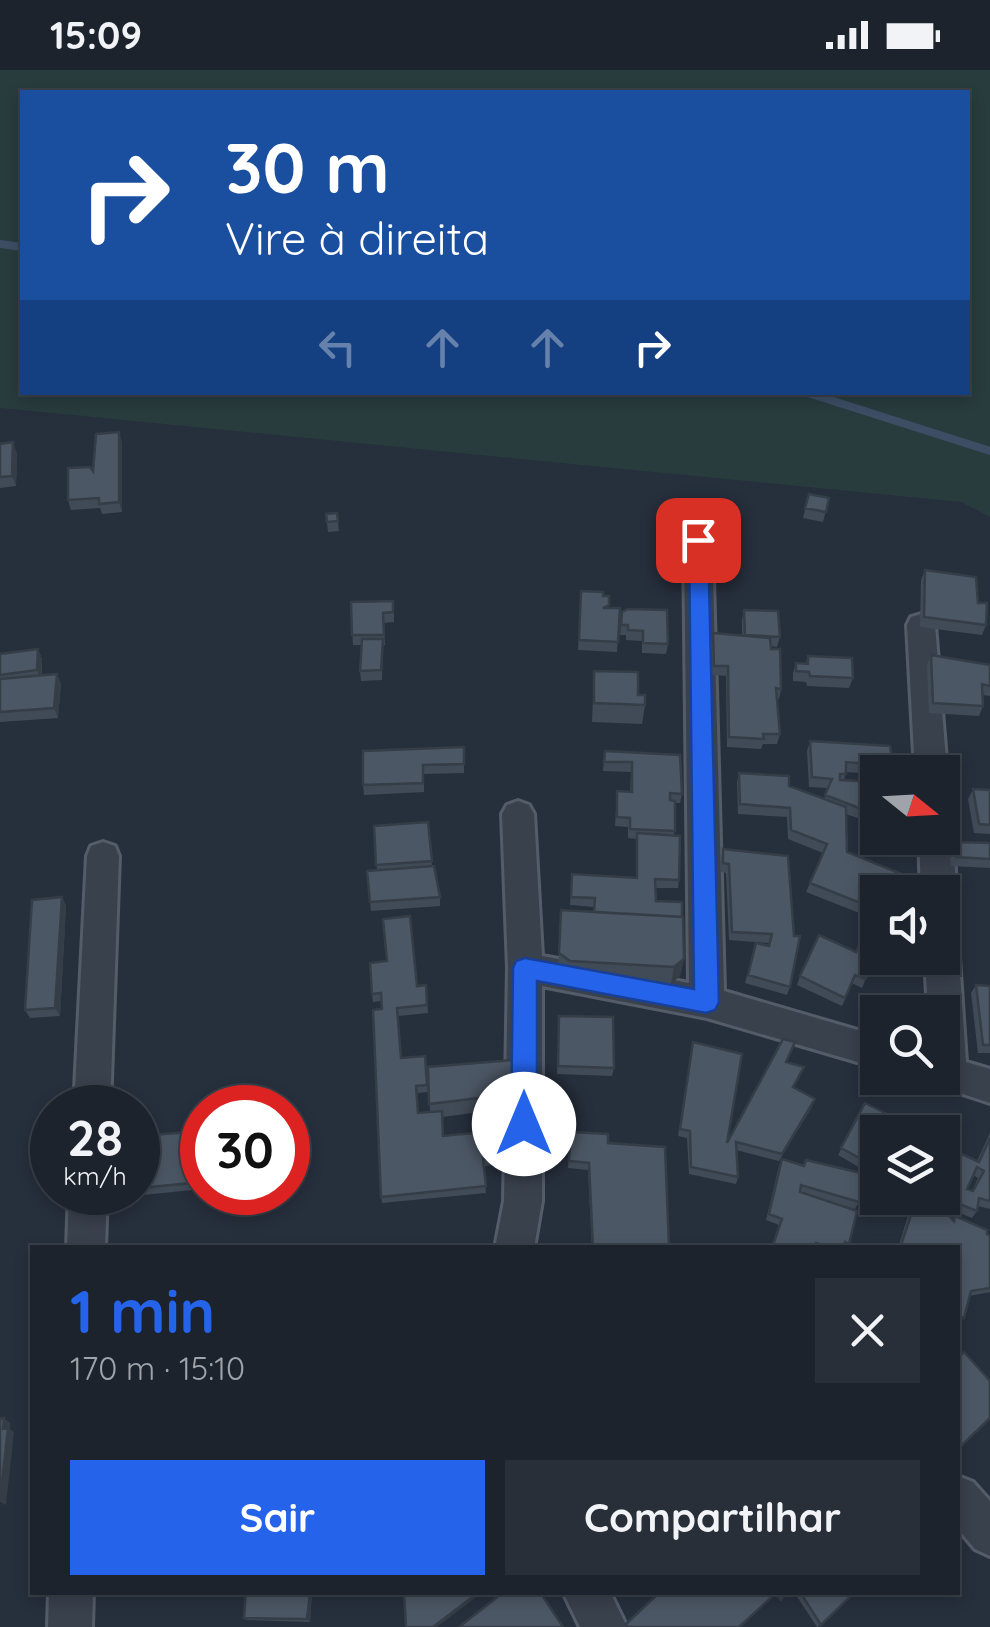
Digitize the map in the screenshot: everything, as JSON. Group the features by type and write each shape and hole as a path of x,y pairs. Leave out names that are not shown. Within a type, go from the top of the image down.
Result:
{"street":[{"path":"698,540 706,1002"},
{"path":"922,625 929,755"},
{"path":"515,1245 524,1201 525,968 518,814"},
{"path":"93,1085 103,856"},
{"path":"525,968 706,1002 860,1047"},
{"path":"960,1076 990,1086"},
{"path":"86,1245 87,1215"},
{"path":"960,1499 990,1534"},
{"path":"70,1627 71,1595"},
{"path":"587,1595 605,1627"}],"shaded area":[{"path":"0,70 990,70 990,517 961,502 0,408"}],"building":[{"path":"119,432 119,502 99,504 99,498 68,500 68,468 90,467 93,471 96,434"},
{"path":"13,442 12,476 0,477 0,444"},
{"path":"809,494 829,498 826,512 805,508"},
{"path":"337,513 338,521 327,522 326,514"},
{"path":"925,570 976,577 978,603 987,603 986,625 924,617"},
{"path":"581,591 603,592 603,596 609,596 609,605 603,608 620,608 618,642 579,640"},
{"path":"393,601 393,612 383,613 384,635 352,635 351,602"},
{"path":"667,610 668,644 643,643 643,631 621,625 622,612"},
{"path":"744,610 778,611 780,637 745,635"},
{"path":"713,633 770,638 771,649 780,649 781,689 776,688 780,734 763,734 764,739 729,737 728,666 714,666"},
{"path":"362,639 383,639 381,670 360,671"},
{"path":"38,649 37,670 0,675 0,654"},
{"path":"931,655 990,665 990,686 982,684 983,706 933,703"},
{"path":"808,656 852,658 853,678 810,676 809,672 796,671 796,663 808,664"},
{"path":"594,671 638,672 638,695 645,695 645,705 594,703"},
{"path":"57,674 54,708 0,712 0,679"},
{"path":"810,741 890,746 891,755 860,755 860,763 846,762 846,774 840,774 840,780 860,781 860,808 825,795 832,779 812,777"},
{"path":"464,747 464,764 423,765 423,783 363,785 363,751"},
{"path":"605,751 680,755 682,794 670,793 670,800 675,801 675,831 630,829 630,818 617,817 617,791 632,792 632,762 604,762"},
{"path":"739,773 789,776 789,786 846,807 847,852 904,875 860,875 860,903 810,883 827,844 791,830 790,808 740,804"},
{"path":"973,789 990,790 990,825 979,824"},
{"path":"428,822 432,861 376,865 374,826"},
{"path":"637,833 680,836 679,880 655,879 656,901 682,902 682,917 594,912 595,898 571,897 572,874 637,878"},
{"path":"960,842 990,843 990,859 956,857 960,855"},
{"path":"723,849 788,856 794,936 800,936 790,987 748,975 756,943 769,946 772,934 732,932 729,864 723,863"},
{"path":"434,866 440,897 370,902 367,871"},
{"path":"62,897 55,1008 25,1010 32,900"},
{"path":"561,910 683,917 684,959 674,967 570,961 559,953"},
{"path":"410,916 417,986 426,985 427,1005 397,1008 401,1058 425,1056 427,1085 416,1086 418,1113 442,1111 443,1136 495,1131 497,1158 483,1159 486,1186 381,1197 373,1010 382,1009 381,993 372,994 370,963 387,961 383,919"},
{"path":"819,935 856,952 860,943 860,975 868,975 866,979 855,975 845,998 800,976"},
{"path":"976,985 990,986 990,1045 983,1045"},
{"path":"559,1016 613,1017 614,1068 558,1066"},
{"path":"783,1039 795,1042 786,1062 804,1067 793,1087 815,1099 782,1154 736,1142 738,1177 691,1167 690,1131 680,1129 693,1042 742,1054 727,1143"},
{"path":"512,1060 513,1094 429,1104 428,1067"},
{"path":"865,1103 889,1115 860,1115 860,1158 841,1148"},
{"path":"571,1132 608,1134 608,1143 665,1147 669,1245 593,1245 589,1163 569,1161"},
{"path":"180,1133 180,1184 160,1186 160,1134"},
{"path":"990,1138 990,1201 979,1198 977,1211 960,1204 960,1153 979,1162","holes":["977,1167 984,1171 973,1191 967,1189"]},
{"path":"782,1159 804,1166 806,1160 860,1173 859,1202 801,1185 800,1192 857,1211 849,1244 773,1245 782,1219 769,1214"},
{"path":"911,1215 948,1215 954,1221 955,1216 987,1230 990,1288 971,1291 964,1318 960,1317 960,1245 901,1245"},
{"path":"964,1352 990,1381 990,1418 960,1447 960,1356"},
{"path":"4,1418 3,1429 8,1428 0,1502 0,1419"},
{"path":"246,1595 310,1595 307,1619 244,1618"},
{"path":"404,1595 475,1595 433,1627 406,1627"},
{"path":"500,1595 542,1595 563,1627 459,1627"},
{"path":"657,1595 774,1595 739,1627 626,1624"},
{"path":"802,1595 852,1595 821,1625"}],"waterway":[{"path":"0,244 20,247"},
{"path":"814,395 990,451"}],"route":[{"path":"524,1124 525,968 706,1002 698,540"}]}
